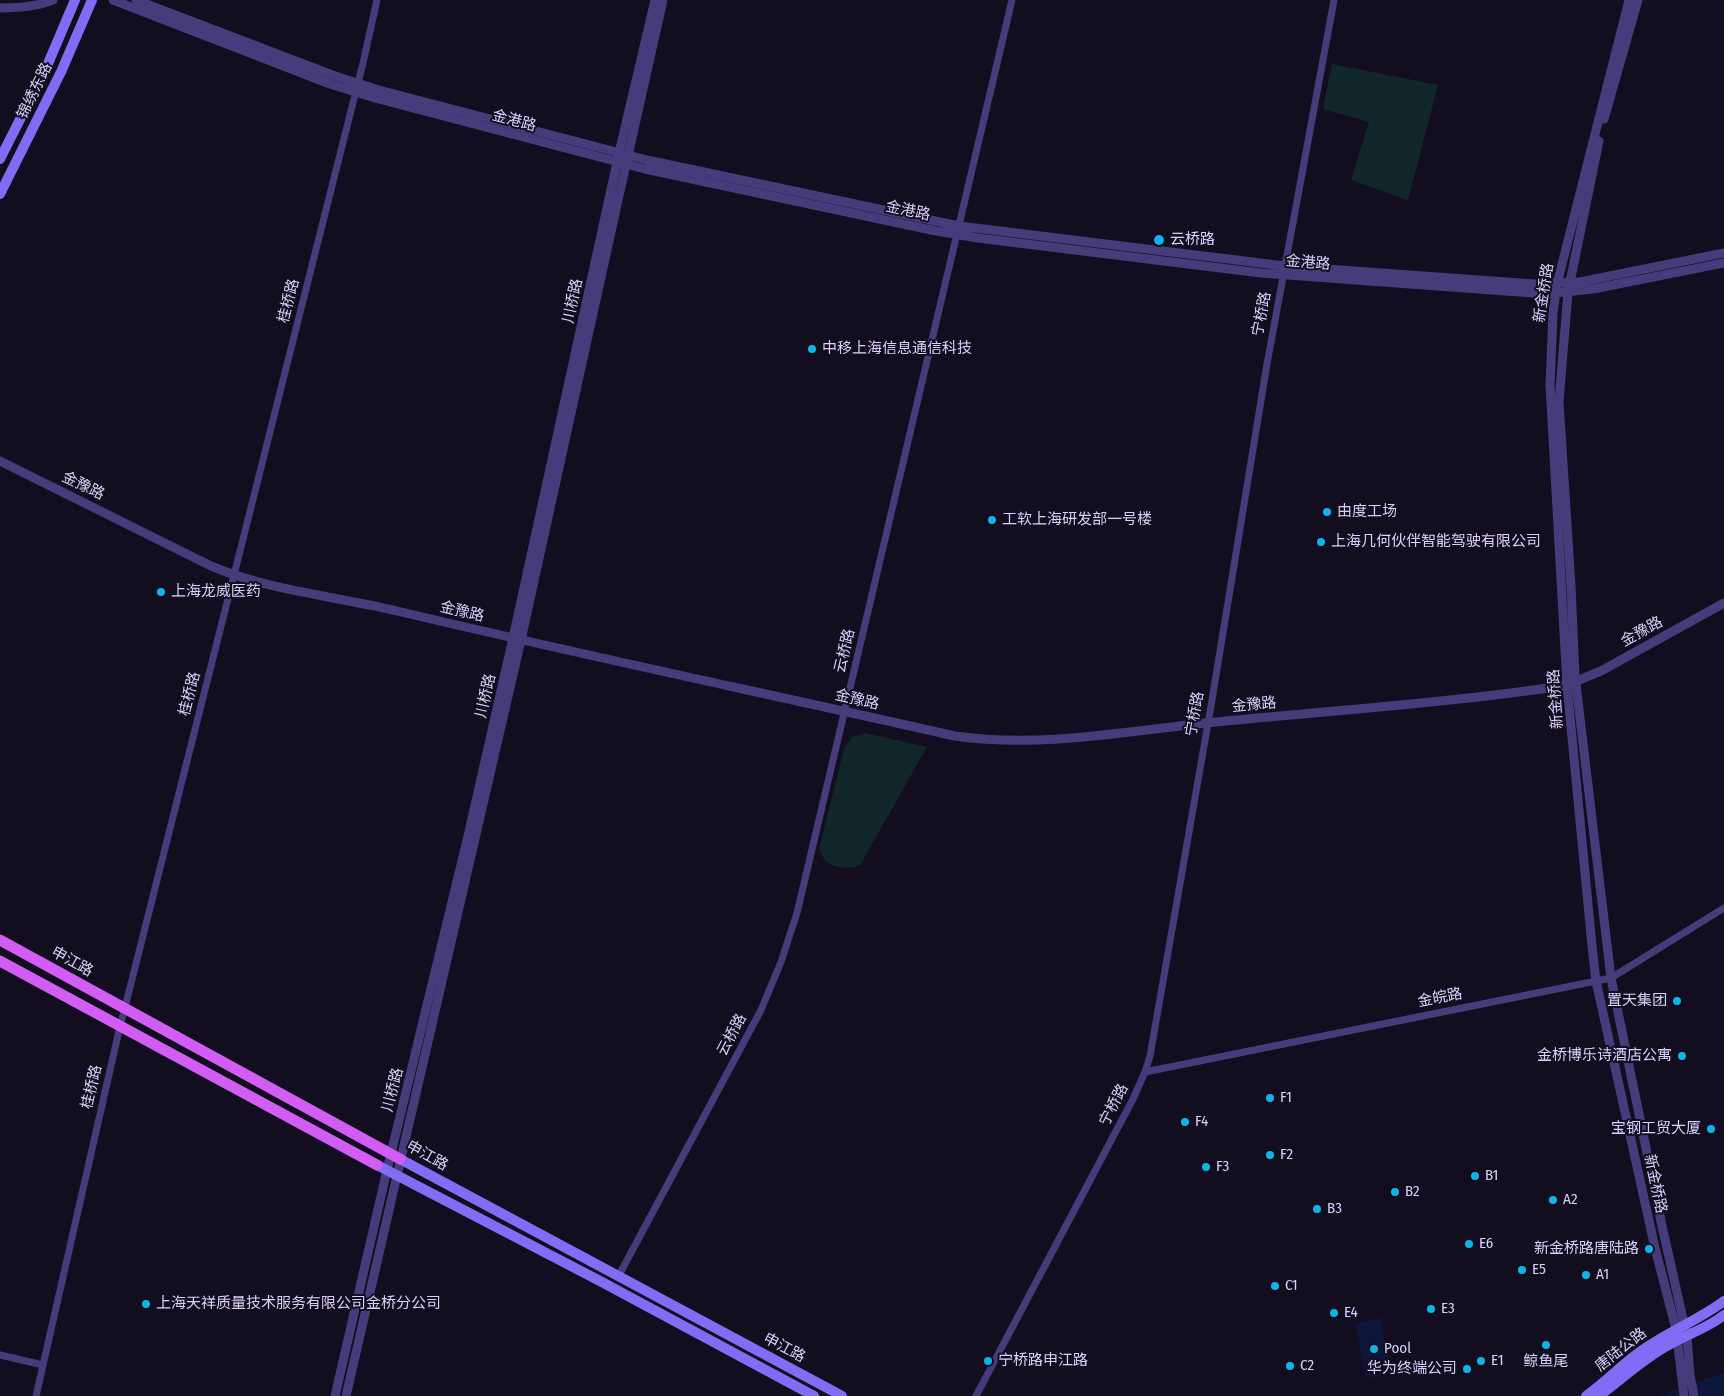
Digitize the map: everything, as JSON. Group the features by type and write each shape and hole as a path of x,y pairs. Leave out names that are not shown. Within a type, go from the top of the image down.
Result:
{"main road":[{"name":"锦绣东路","path":"0,159 47,66 75,0"},
{"name":"锦绣东路","path":"0,194 61,72 92,0"},
{"name":"申江路","path":"0,940 618,1277 842,1396"},
{"name":"申江路","path":"0,961 396,1175 600,1281 814,1396"},
{"path":"1681,1332 1724,1301"},
{"path":"1681,1332 1712,1324 1724,1314"},
{"name":"唐陆公路","path":"1586,1396 1646,1348 1681,1332"},
{"name":"唐陆公路","path":"1599,1396 1681,1332"}],"street":[{"path":"0,8 16,8 47,3 53,0"},
{"name":"金港路","path":"113,0 357,88 623,159 958,230 1284,271 1533,293 1569,288 1593,289 1724,263"},
{"name":"金港路","path":"136,0 357,88"},
{"name":"桂桥路","path":"36,1396 120,1026 357,88 377,0"},
{"name":"川桥路","path":"346,1396 396,1175 396,1156 517,639 623,159 655,0"},
{"name":"川桥路","path":"623,159 663,0"},
{"name":"云桥路","path":"618,1277 760,1010 778,970 797,914 1012,0"},
{"name":"宁桥路","path":"976,1396 1145,1072 1152,1042 1208,723 1266,371 1334,0"},
{"name":"新金桥路","path":"1628,0 1556,289 1550,385 1571,683 1596,981 1655,1248 1681,1332"},
{"name":"新金桥路","path":"1638,0 1599,138 1569,288 1558,402 1571,586 1571,683 1611,978 1662,1226 1681,1332 1686,1376 1684,1396"},
{"name":"金港路","path":"1569,288 1592,280 1724,253"},
{"name":"金豫路","path":"0,461 211,566 255,581 396,610 517,639 955,736 1000,741 1044,740 1478,698 1571,683 1601,671 1724,603"},
{"name":"金皖路","path":"1145,1072 1611,978 1724,908"},
{"name":"川桥路","path":"335,1396 382,1167 396,1156"},
{"path":"0,1355 43,1365"},
{"name":"新金桥路","path":"1686,1376 1694,1396"}],"green space":[{"path":"1332,64 1438,85 1408,200 1351,180 1369,122 1323,109"},
{"path":"865,733 927,747 860,865 847,868 837,867 825,860 819,849 844,749 852,737"}],"water":[{"name":"Pool","path":"1380,1318 1392,1373 1366,1378 1355,1324"},
{"path":"1724,1373 1724,1396 1657,1396"}],"place":[{"name":"云桥路","path":"1159,240"},
{"name":"中移上海信息通信科技","path":"812,349"},
{"name":"由度工场","path":"1327,512"},
{"name":"工软上海研发部一号楼","path":"992,520"},
{"name":"上海几何伙伴智能驾驶有限公司","path":"1321,542"},
{"name":"上海龙威医药","path":"161,592"},
{"name":"置天集团","path":"1677,1001"},
{"name":"金桥博乐诗酒店公寓","path":"1682,1056"},
{"name":"F1","path":"1270,1098"},
{"name":"F4","path":"1185,1122"},
{"name":"宝钢工贸大厦","path":"1711,1129"},
{"name":"F2","path":"1270,1155"},
{"name":"F3","path":"1206,1167"},
{"name":"B1","path":"1475,1176"},
{"name":"B2","path":"1395,1192"},
{"name":"A2","path":"1553,1200"},
{"name":"B3","path":"1317,1209"},
{"name":"E6","path":"1469,1244"},
{"name":"新金桥路唐陆路","path":"1649,1249"},
{"name":"E5","path":"1522,1270"},
{"name":"A1","path":"1586,1275"},
{"name":"C1","path":"1275,1286"},
{"name":"上海天祥质量技术服务有限公司金桥分公司","path":"146,1304"},
{"name":"E3","path":"1431,1309"},
{"name":"E4","path":"1334,1313"},
{"name":"鲸鱼尾","path":"1546,1345"},
{"name":"Pool","path":"1374,1349"},
{"name":"宁桥路申江路","path":"988,1361"},
{"name":"E1","path":"1481,1361"},
{"name":"C2","path":"1290,1366"},
{"name":"华为终端公司","path":"1467,1369"}]}
